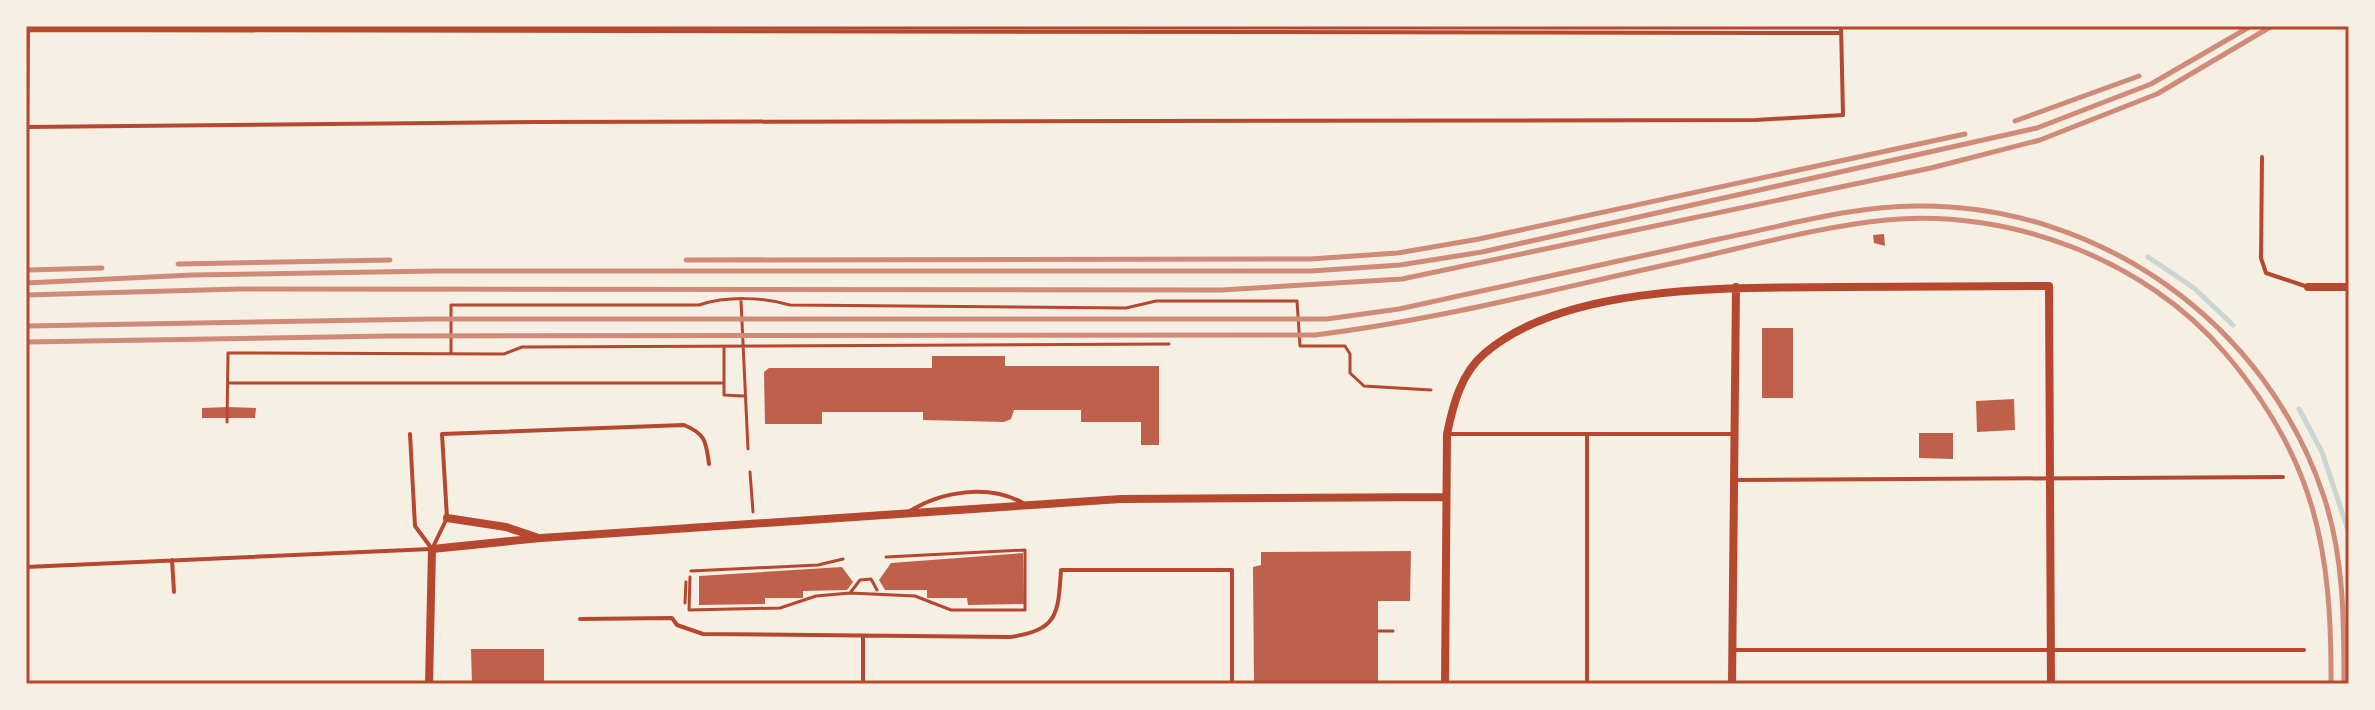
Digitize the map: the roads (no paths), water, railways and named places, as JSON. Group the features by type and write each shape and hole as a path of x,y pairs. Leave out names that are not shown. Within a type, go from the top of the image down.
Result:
{"street":[{"path":"1445,684 1447,434 1454,402 1469,369 1484,353 1532,323 1564,312 1673,290 2049,286 2051,684"},
{"path":"1732,684 1736,287"},
{"path":"2308,287 2349,287"},
{"path":"429,684 432,549 541,538 1183,496 1445,497"},
{"path":"447,518 506,527 541,538"}],"lane":[{"path":"1841,26 1843,115 1756,120 535,122 26,127 28,28 1841,33"},
{"path":"2262,157 2261,258 2266,273 2308,287"},
{"path":"432,549 447,518 442,434 684,425 705,438 709,464"},
{"path":"410,434 415,526 432,549"},
{"path":"1447,434 1734,434"},
{"path":"1587,434 1587,684"},
{"path":"1734,480 2283,477"},
{"path":"905,514 928,499 969,493 1007,494 1028,507"},
{"path":"26,567 432,549"},
{"path":"172,560 174,592"},
{"path":"580,619 672,618 677,625 703,634 863,637 1028,634 1048,625 1058,612 1061,570 1232,570 1232,684"},
{"path":"863,637 863,684"},
{"path":"1732,650 2304,650"}],"waterway":[{"path":"2148,257 2194,288 2233,325"},
{"path":"2299,409 2322,452 2349,533"}],"railway":[{"path":"26,283 192,275 436,271 1311,271 1400,265 1482,252 2037,128 2151,84 2251,26"},
{"path":"26,295 239,289 1221,290 1402,279 1931,168 2040,140 2157,94 2272,26"},
{"path":"2015,121 2139,76"},
{"path":"686,260 1310,259 1398,253 1479,239 1965,134"},
{"path":"26,326 429,319 1327,319 1399,309 1842,213 1917,206 1985,211 2050,226 2111,252 2168,286 2218,328 2262,378 2298,435 2331,520 2342,590 2344,684"},
{"path":"26,342 388,336 1315,335 1452,312 1834,227 1933,218 1980,222 2026,232 2072,247 2115,266 2156,291 2193,320 2225,353 2255,392 2280,430 2312,508 2328,591 2331,684"},
{"path":"178,264 390,260"},
{"path":"26,270 102,268"}]}
